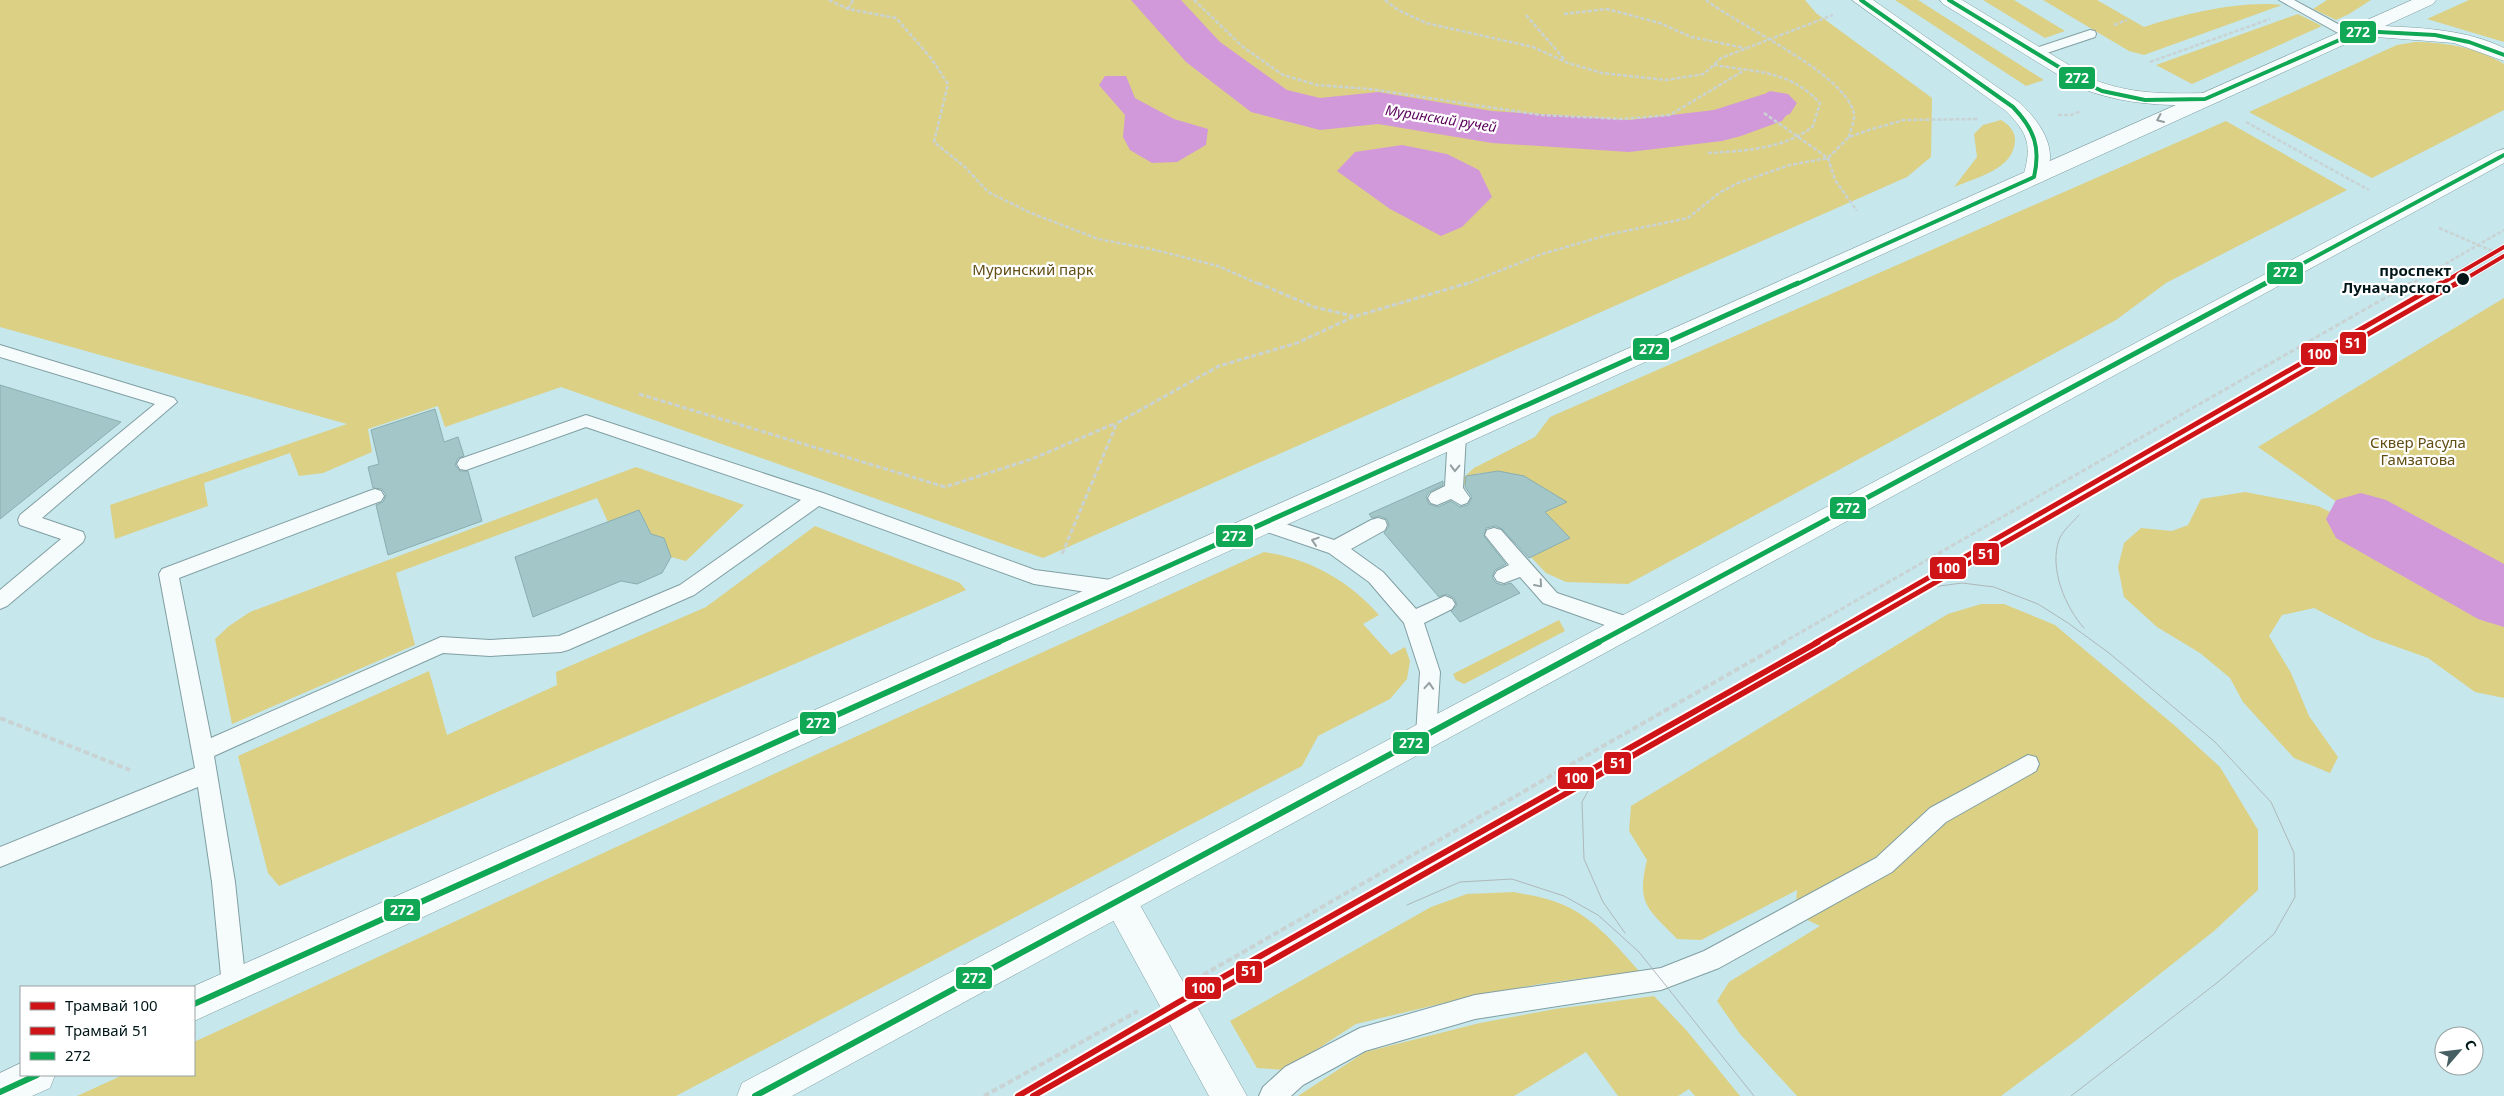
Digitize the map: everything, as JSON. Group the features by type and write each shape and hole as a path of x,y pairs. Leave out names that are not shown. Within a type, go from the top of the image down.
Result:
{"main road":[{"path":"1861,0 2013,107 2024,117 2037,135 2040,156 2034,176"},
{"path":"1949,0 2085,83 2120,96 2145,100 2205,99"},
{"path":"195,1004 2427,0"},
{"path":"2356,33 2435,35 2470,42 2504,55"},
{"path":"755,1096 2504,155"},
{"path":"1119,900 1228,1096"},
{"path":"0,1092 35,1076"}],"lane":[{"path":"2285,0 2356,33"},
{"path":"2036,53 2090,34"},
{"path":"0,351 168,402 27,520 76,537 0,601"},
{"path":"466,464 586,421 817,498 1034,577 1119,589"},
{"path":"1436,498 1458,494 1457,435"},
{"path":"234,986 230,929 208,773 169,574 374,496"},
{"path":"204,751 441,645 490,648 560,644 687,590 817,498"},
{"path":"1262,524 1336,548 1376,577 1413,620 1430,672 1426,735"},
{"path":"1336,548 1378,525"},
{"path":"1494,535 1550,598 1630,626"},
{"path":"1504,576 1523,566"},
{"path":"1413,620 1445,604"},
{"path":"1272,1096 1294,1076 1360,1040 1475,1008 1661,979 1711,960 1884,865 1938,815 2028,764"},
{"path":"0,857 208,773"}],"path":[{"path":"829,0 848,9 896,18 931,58 948,84 934,142 966,168 988,192 1031,213 1098,239 1151,249 1218,266 1314,307 1353,317"},
{"path":"848,9 853,0"},
{"path":"1194,0 1243,46 1283,75 1317,85 1370,89 1541,115 1623,119 1670,115 1743,71"},
{"path":"1385,0 1398,10 1426,23 1533,47 1568,62 1602,73 1666,80 1704,74 1721,58 1833,15"},
{"path":"639,394 945,487 985,478 1050,454 1117,423 1219,366 1297,343 1353,317 1466,284 1542,254 1611,234 1688,218 1719,193 1738,183 1790,165 1828,158 1848,137 1854,115 1846,97 1827,77 1769,39 1714,7 1706,0"},
{"path":"2150,62 2301,8"},
{"path":"1564,14 1607,9 1660,23 1691,37 1746,48"},
{"path":"1526,15 1568,62"},
{"path":"1708,153 1756,148 1812,128 1817,118 1820,104 1806,88 1783,76 1713,65"},
{"path":"1848,137 1904,120 2071,115 2120,96"},
{"path":"1764,113 1828,158 1835,180 1857,211"},
{"path":"2246,122 2369,190"},
{"path":"2439,228 2504,256"},
{"path":"984,1096 1172,993 2504,230"},
{"path":"1060,559 1117,423"},
{"path":"0,718 135,772"}],"green space":[{"name":"Муринский парк","path":"0,0 1805,0 1816,13 1932,98 1931,157 1907,177 1043,558 561,387 445,427 438,406 368,429 372,452 323,473 299,476 290,453 204,483 208,506 115,539 110,505 347,424 0,327"},
{"path":"1895,0 1918,0 2044,80 2026,86"},
{"path":"1983,0 2014,0 2065,31 2045,38"},
{"path":"2043,0 2097,0 2144,27 2176,17 2231,6 2249,4 2282,5 2144,55 2129,51"},
{"path":"2327,0 2371,0 2336,20 2313,9"},
{"path":"2469,0 2504,0 2504,42 2427,19"},
{"path":"2298,14 2322,26 2192,84 2156,65"},
{"path":"2415,42 2461,47 2494,58 2504,64 2504,110 2372,178 2249,112 2397,45"},
{"path":"2001,120 2010,128 2015,138 2014,149 2009,157 1994,170 1954,187 1977,157 1974,134 1983,125"},
{"path":"2226,121 2347,190 2166,283 2116,320 1628,584 1566,582 1546,573 1531,557 1569,538 1545,512 1560,505 1530,482 1512,474 1490,472 1475,474 1478,478 1464,485 1463,478 1474,468 1535,437 1550,417"},
{"name":"Сквер Расула Гамзатова","path":"2504,298 2504,598 2361,519 2258,447"},
{"path":"636,467 744,505 686,561 671,557 651,534 639,510 608,522 597,498 396,573 415,645 232,724 215,639 229,626 250,612"},
{"path":"2245,492 2318,506 2371,532 2504,606 2504,698 2475,692 2428,658 2372,638 2314,608 2282,615 2269,636 2291,673 2309,716 2338,757 2330,773 2294,758 2243,702 2230,678 2200,653 2157,627 2124,597 2118,567 2124,543 2141,528 2172,531 2188,525 2201,499"},
{"path":"815,526 960,583 966,590 279,886 268,873 238,756 429,671 447,735 557,685 556,672 706,607"},
{"path":"1264,552 1281,555 1312,566 1327,573 1354,591 1379,615 1363,624 1391,655 1405,647 1410,661 1407,679 1390,699 1318,736 1302,766 676,1096 77,1096 121,1076 195,1076 195,1042 813,756"},
{"path":"1981,604 2004,604 2055,625 2174,725 2220,767 2258,830 2258,890 2214,931 2074,1042 2001,1096 1797,1096 1740,1034 1717,1001 1729,982 1820,926 1795,914 1797,890 1701,940 1677,939 1652,912 1644,897 1643,887 1647,860 1629,831 1631,806 1948,614"},
{"path":"1559,620 1565,631 1464,684 1456,680 1453,674"},
{"path":"1514,892 1541,897 1569,907 1602,931 1639,971 1540,984 1469,997 1356,1024 1285,1070 1257,1068 1230,1021 1431,907 1467,894"},
{"path":"1654,996 1687,1031 1740,1096 1695,1096 1689,1089 1678,1096 1618,1096 1586,1052 1514,1096 1298,1096 1365,1052 1480,1023 1555,1009"}],"shaded area":[{"path":"1105,76 1126,76 1135,98 1174,119 1208,129 1206,145 1177,162 1152,163 1130,150 1123,137 1125,115 1099,85"},
{"path":"1770,91 1788,94 1797,103 1790,114 1757,124 1722,125 1744,106"},
{"path":"1402,145 1447,154 1479,170 1492,197 1462,227 1441,236 1390,209 1337,171 1355,152"}],"building":[{"path":"0,385 121,422 0,519"},
{"path":"435,409 444,442 458,437 464,456 458,458 455,465 460,471 468,471 482,521 388,555 376,505 383,502 386,495 382,489 373,488 368,467 379,464 371,430"},
{"path":"1498,471 1524,476 1567,502 1545,512 1570,538 1529,558 1502,529 1495,526 1486,528 1484,536 1506,564 1495,570 1492,577 1496,583 1503,585 1511,583 1520,593 1460,622 1451,611 1457,605 1454,598 1446,594 1439,597 1384,533 1389,526 1387,519 1379,516 1372,518 1369,514 1443,481 1443,485 1429,492 1426,497 1429,504 1438,507 1451,501 1460,507 1468,505 1472,497 1465,487 1466,476"},
{"path":"639,510 651,534 664,538 671,557 662,573 637,584 621,581 533,617 515,557"}],"waterway":[{"name":"Муринский ручей","path":"1155,0 1203,52 1269,101 1320,114 1378,108 1492,127 1629,136 1722,125 1764,110"},
{"name":"Муринский ручей","path":"2361,519 2504,598"}],"tram line":[{"name":"100","path":"1018,1096 1177,1003 1910,590 2504,247"},
{"name":"51","path":"1033,1096 1181,1010 1914,596 2504,256"},
{"path":"2079,515 2060,537 2056,551 2056,563 2065,598 2084,628"},
{"path":"1910,590 1962,583 1994,587 2038,604 2068,623 2109,653 2215,742 2271,802 2294,853 2295,897 2274,934 2218,982 2071,1096"},
{"path":"1604,762 1582,802 1584,859 1603,902 1625,933"},
{"path":"1407,905 1460,882 1512,879 1564,896 1598,915 1639,952 1754,1096"}],"transit line":[{"name":"272","path":"195,1004 2034,177 2038,156 2036,139 2028,123 2013,107 1861,0"},
{"name":"272","path":"1949,0 2085,83 2102,91 2145,100 2205,99 2360,31 2435,35 2469,42 2504,55"},
{"name":"272","path":"755,1096 2504,155"},
{"name":"272","path":"0,1092 35,1076"}],"place":[{"name":"проспект Луначарского","path":"2463,279"}]}
